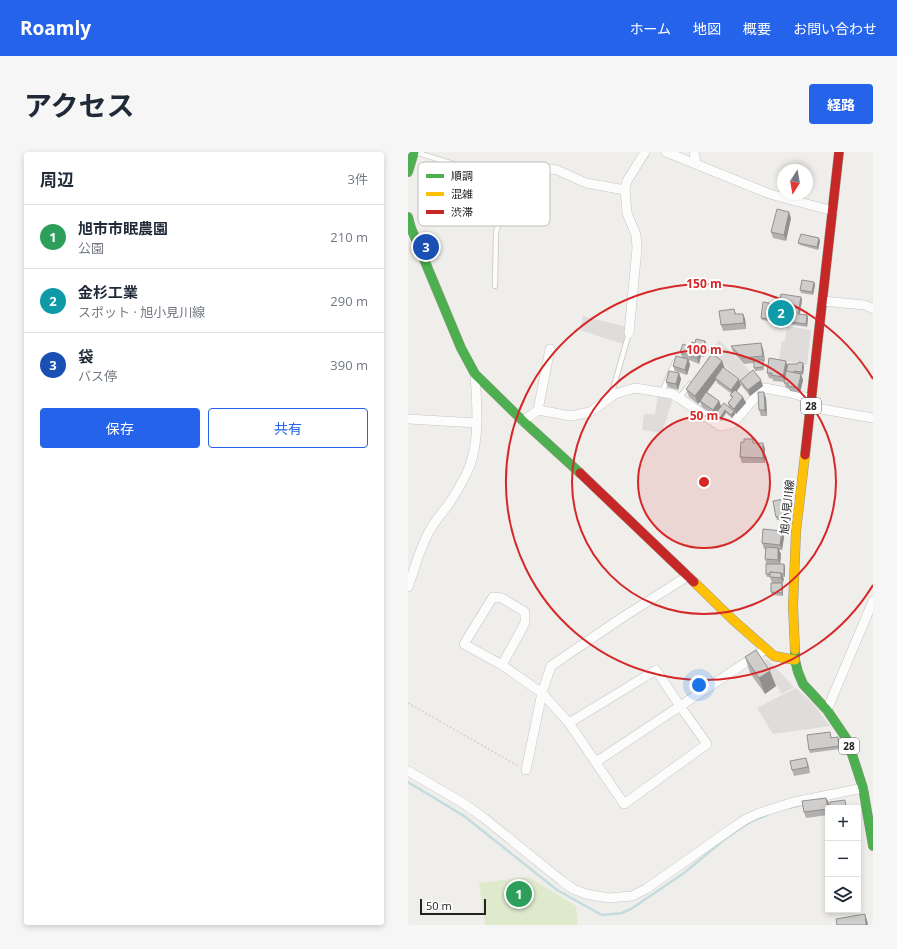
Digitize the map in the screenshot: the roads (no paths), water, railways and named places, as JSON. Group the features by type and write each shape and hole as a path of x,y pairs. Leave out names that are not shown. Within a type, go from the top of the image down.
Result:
{"main road":[{"name":"旭小見川線","path":"839,152 796,531 793,606 798,672 803,684 827,710 846,738 863,790 873,846"},
{"path":"408,172 412,156"},
{"path":"408,217 411,228 461,348 475,374 597,488 732,619 774,656 796,660"}],"street":[{"path":"629,332 637,248 636,235 627,213 626,190 627,181 645,152"},
{"path":"666,152 770,194 833,211"},
{"path":"694,152 696,163"},
{"path":"550,169 557,170 586,182 626,190"},
{"path":"822,301 865,305 873,309"},
{"path":"538,410 550,349"},
{"path":"408,586 431,528 448,504 469,468 474,449 476,422 477,404 475,374"},
{"path":"523,420 538,410 571,416 590,412 616,394 634,388 672,394 720,426 733,423 765,388 790,393 811,403 873,418"},
{"path":"408,419 476,422"},
{"path":"526,770 542,693 551,666 623,617 688,576"},
{"path":"502,666 525,623 525,612 502,598 493,597 464,644 502,666 542,693 569,723 624,804 707,744 656,670 569,723"},
{"path":"827,710 873,601"},
{"path":"596,762 766,649"},
{"path":"408,771 463,803 484,818 573,889 586,894 608,898 632,896 646,890 734,827 759,813 794,802 863,790 873,785"}],"lane":[{"path":"412,156 436,162"},
{"path":"496,286 496,232 498,226"},
{"path":"610,398 629,332"},
{"path":"708,362 716,352"},
{"path":"662,392 677,356"},
{"path":"679,398 694,380"}],"waterway":[{"path":"408,782 464,816 557,890 602,915 622,913 631,909 684,873 725,839 750,822 767,815"},
{"path":"789,808 806,804"}],"place":[{"name":"袋","path":"426,247"},
{"name":"金杉工業","path":"781,313"},
{"name":"旭市市眠農園","path":"519,894"}]}
